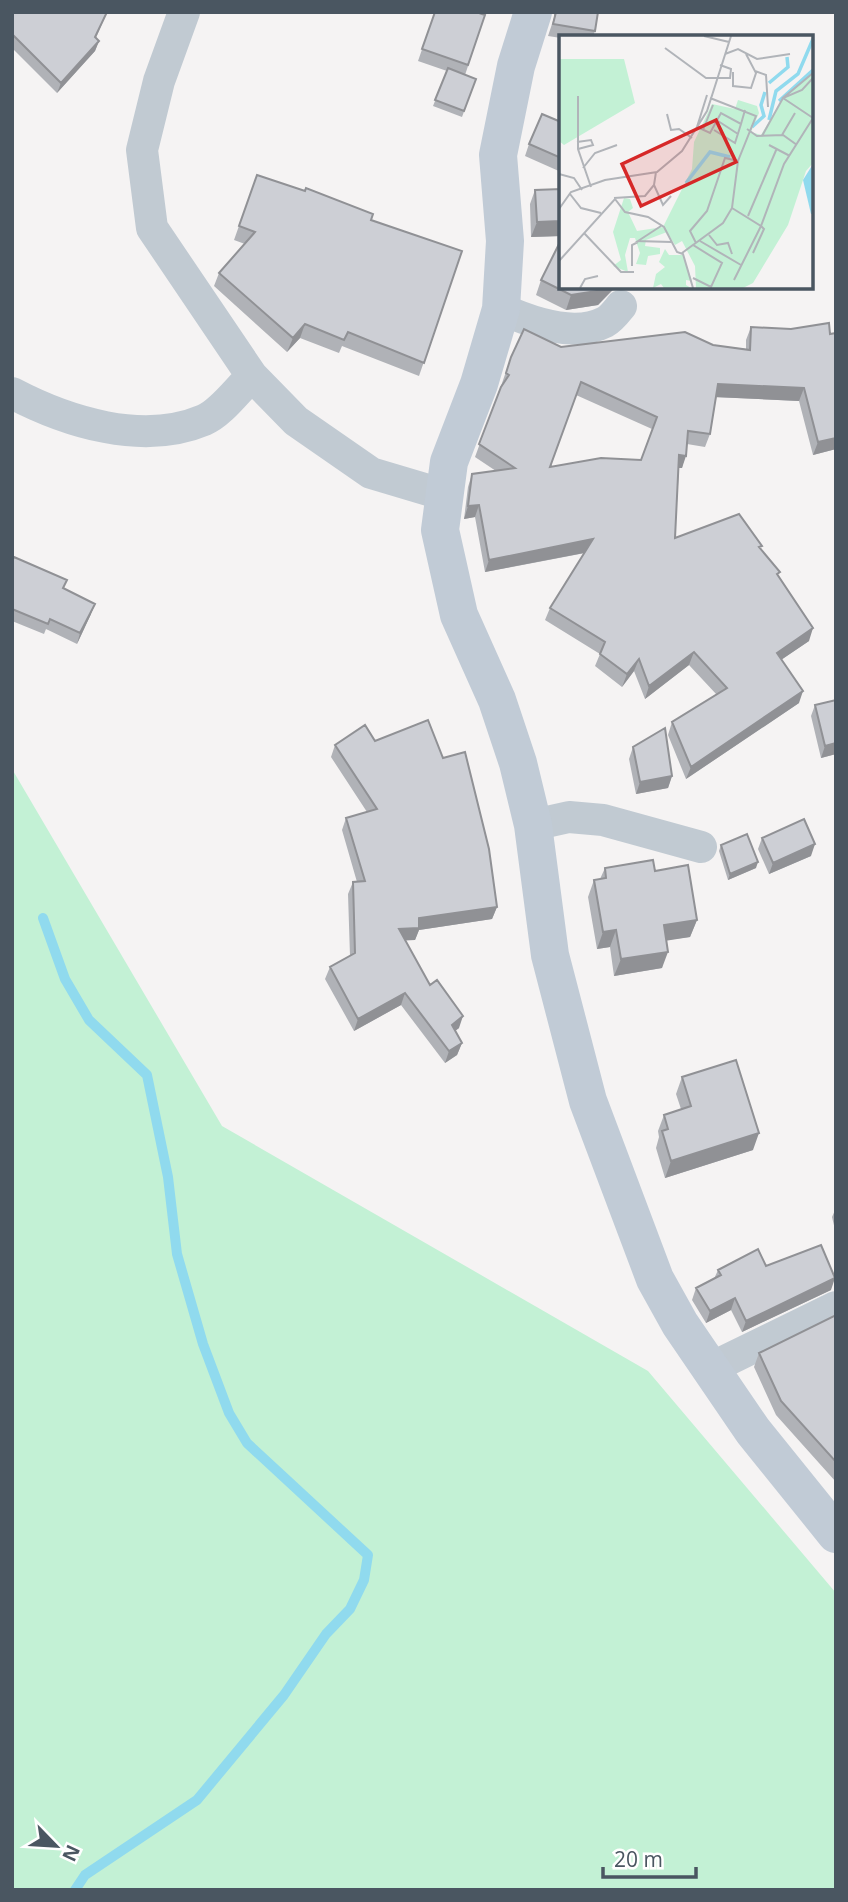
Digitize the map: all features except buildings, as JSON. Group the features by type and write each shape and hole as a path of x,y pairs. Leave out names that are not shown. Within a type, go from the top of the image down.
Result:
{"main road":[{"path":"533,12 516,66 498,155 505,241 501,309 479,384 449,462 440,530 458,615 496,699 518,763 533,825 550,955 588,1101 655,1279 680,1324 753,1431 836,1534"}],"street":[{"path":"184,12 159,81 142,150 152,228 251,376 296,421 371,473 445,495"},
{"path":"501,309 551,326 581,327 605,322 621,306"},
{"path":"12,393 48,412 70,418 104,427 148,430 206,419 251,376"},
{"path":"533,825 569,817 603,820 701,847"},
{"path":"711,1368 836,1307"}],"green space":[{"path":"12,769 222,1126 648,1371 836,1593 836,1890 12,1890"}],"waterway":[{"path":"43,918 65,979 89,1020 147,1075 168,1177 177,1254 203,1344 229,1413 247,1443 368,1555 364,1580 350,1609 326,1634 284,1695 197,1800 85,1875 75,1890"}]}
